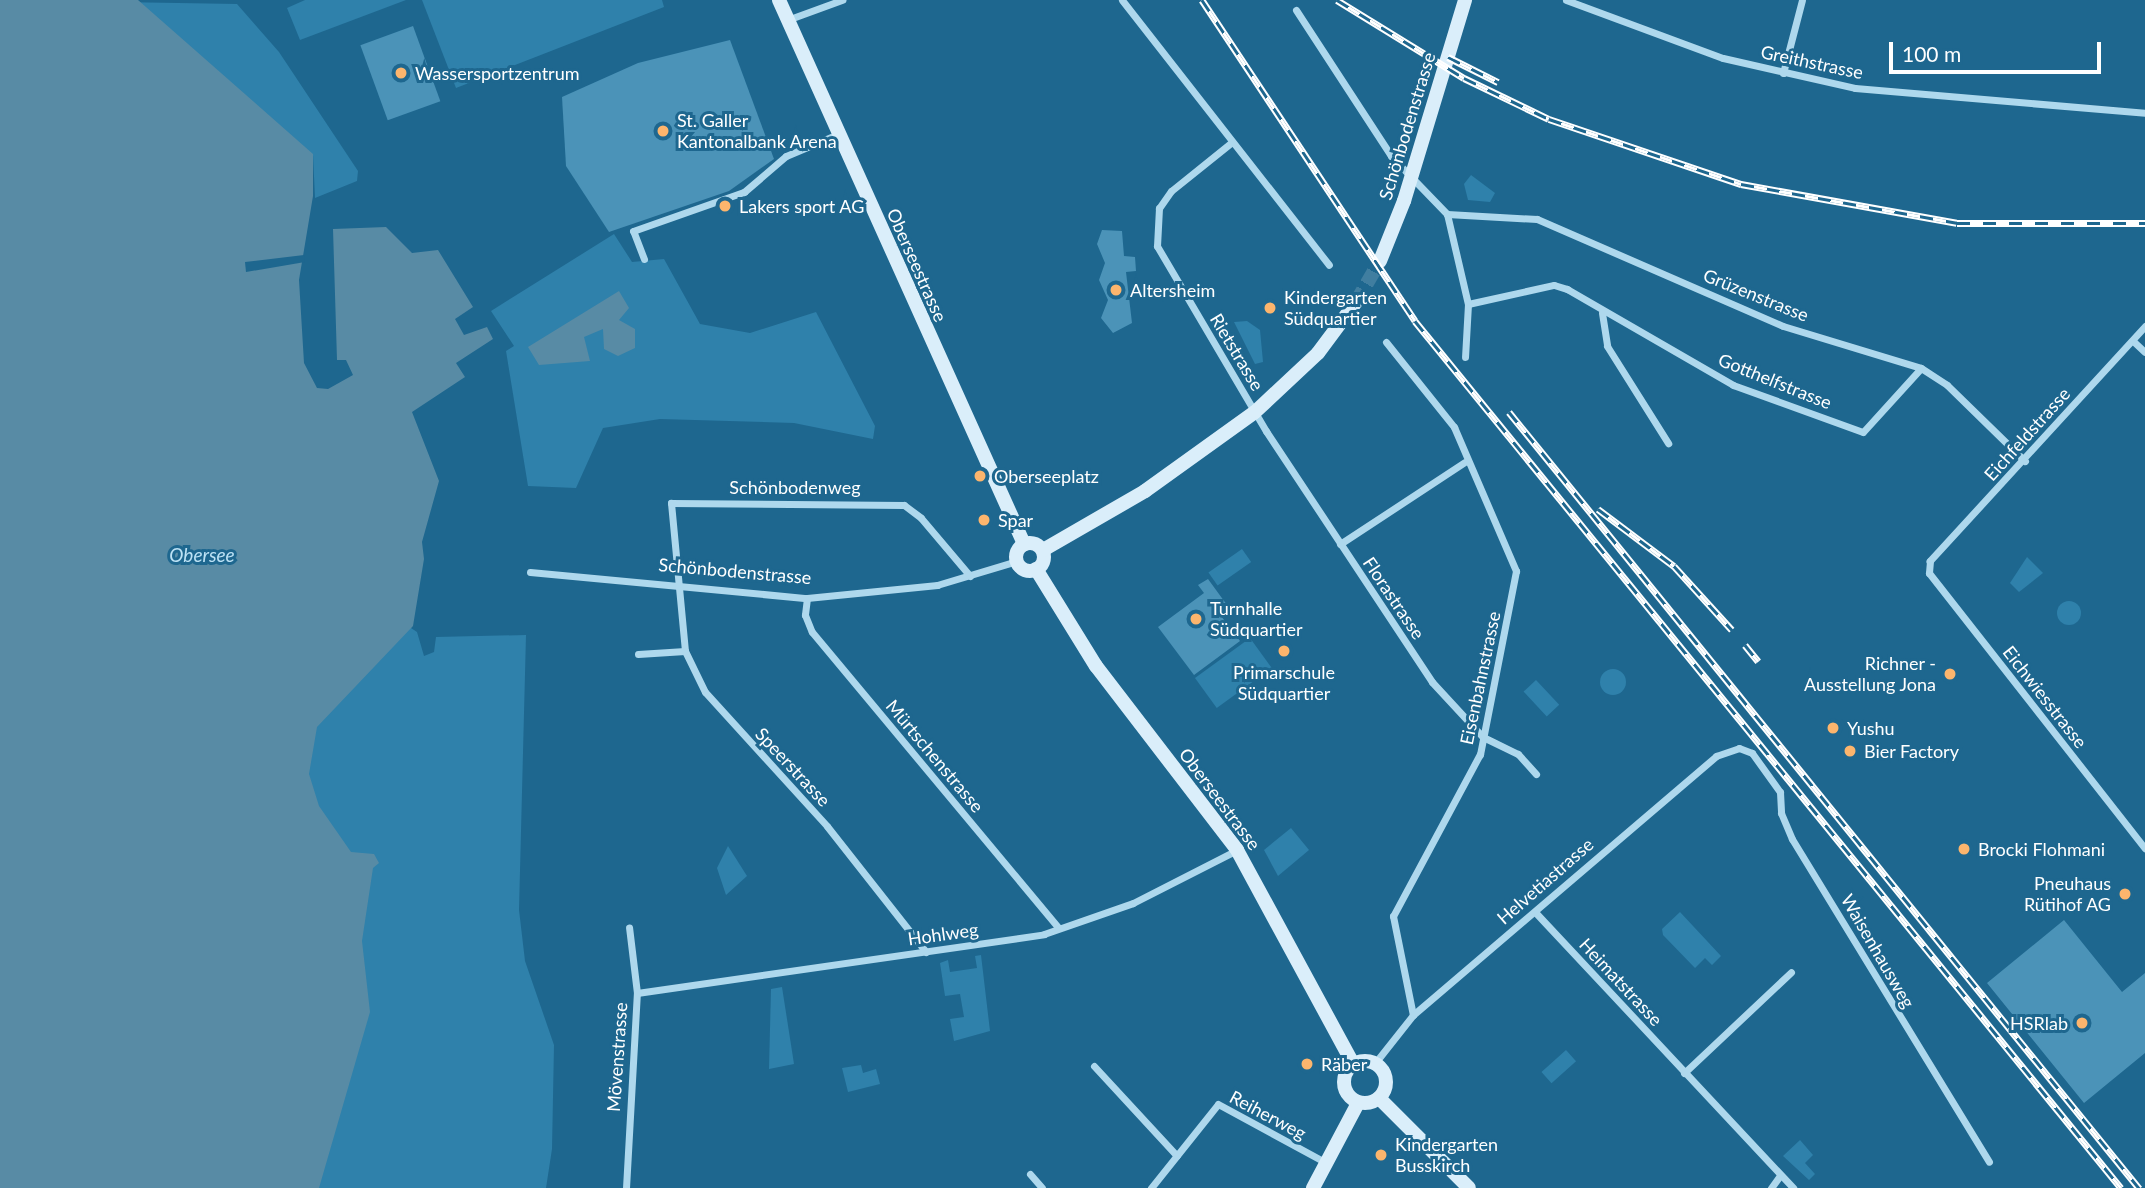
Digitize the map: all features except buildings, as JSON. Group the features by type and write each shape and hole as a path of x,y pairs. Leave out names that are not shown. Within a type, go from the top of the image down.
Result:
{"street":[{"name":"Oberseestrasse","path":"779,0 1024,544"},
{"path":"787,20 842,0"},
{"path":"1122,0 1329,265"},
{"name":"Schönbodenstrasse","path":"1380,261 1411,180 1465,0"},
{"name":"Greithstrasse","path":"1566,0 1681,45 1783,74 1928,96 2145,113"},
{"path":"1783,74 1802,0"},
{"path":"1296,10 1411,180 1447,214 1468,304 1465,356"},
{"path":"644,259 633,231 744,192 786,156 838,134"},
{"name":"Rietstrasse","path":"1232,142 1171,191 1154,226 1157,246 1172,278 1255,412"},
{"name":"Grüzenstrasse","path":"1447,214 1537,219 1783,326 1921,368 1947,385 2025,461"},
{"name":"Gotthelfstrasse","path":"1468,304 1554,285 1733,385 1863,432 1921,368"},
{"path":"1042,550 1044,561 1036,569 1025,570 1017,561 1024,544 1042,550 1145,491 1255,412 1318,353 1356,302"},
{"path":"1602,313 1607,346 1668,443"},
{"name":"Eichfeldstrasse","path":"1930,561 2025,461 2145,326"},
{"path":"2133,341 2145,352"},
{"name":"Eisenbahnstrasse","path":"1386,342 1454,427 1465,462 1516,571 1483,737 1473,769 1393,916 1413,1015"},
{"name":"Florastrasse","path":"1255,412 1432,682 1483,737 1518,754 1536,774"},
{"path":"1340,544 1465,462"},
{"name":"Schönbodenweg","path":"677,585 671,503 904,505 921,518 970,576"},
{"name":"Schönbodenstrasse","path":"530,572 807,598 882,594 970,576 1017,561"},
{"name":"Eichwiesstrasse","path":"1930,561 1934,583 2145,848"},
{"name":"Oberseestrasse","path":"1036,569 1096,666 1237,850 1353,1064"},
{"name":"Speerstrasse","path":"677,585 685,650 705,692 827,827 926,952"},
{"name":"Mürtschenstrasse","path":"807,598 805,615 812,632 1058,927"},
{"path":"638,654 685,650"},
{"name":"Helvetiastrasse","path":"1375,1063 1413,1015 1716,755 1739,748 1752,753"},
{"name":"Waisenhausweg","path":"1752,753 1780,792 1781,813 1793,839 1989,1162"},
{"name":"Hohlweg","path":"636,993 1029,937 1133,903 1237,850"},
{"name":"Heimatstrasse","path":"1535,912 1779,1177 1793,1188"},
{"name":"Mövenstrasse","path":"626,1188 636,993 629,928"},
{"path":"1684,1073 1791,972"},
{"path":"1358,1103 1347,1095 1343,1081 1353,1064 1375,1063 1386,1081 1379,1098"},
{"path":"1094,1066 1177,1156"},
{"path":"1312,1188 1358,1103 1379,1098"},
{"path":"1379,1098 1469,1188"},
{"name":"Reiherweg","path":"1151,1188 1218,1104 1325,1162"},
{"path":"1030,1174 1042,1188"},
{"path":"1770,1188 1779,1177"}],"shaded area":[{"path":"0,0 237,4 279,52 358,171 357,181 315,198 313,155"},
{"path":"305,0 406,0 300,40 287,8"},
{"path":"422,0 662,0 664,7 456,88"},
{"path":"1471,175 1495,193 1490,202 1468,200 1464,184"},
{"path":"614,234 632,262 664,259 700,324 750,333 816,312 875,426 873,439 794,423 660,419 603,428 576,488 528,486 506,351 514,346 491,311"},
{"path":"1247,321 1260,330 1263,362 1255,364 1234,322"},
{"path":"1242,549 1251,562 1218,586 1208,573"},
{"path":"2027,557 2043,573 2019,592 2010,583"},
{"path":"2069,601 2077,605 2081,613 2077,621 2069,625 2061,621 2057,613 2061,605"},
{"path":"408,626 417,632 424,656 434,652 436,637 526,635 519,910 525,961 554,1045 552,1149 546,1188 180,1188 227,797"},
{"path":"1250,638 1272,668 1217,708 1195,678"},
{"path":"1613,669 1622,673 1626,682 1622,691 1613,695 1604,691 1600,682 1604,673"},
{"path":"1536,680 1559,705 1547,716 1524,692"},
{"path":"1291,828 1309,850 1278,876 1264,850"},
{"path":"728,846 747,876 726,895 717,868"},
{"path":"1680,912 1721,956 1712,965 1705,958 1695,968 1663,935 1662,929"},
{"path":"981,955 990,1031 954,1041 950,1019 964,1017 960,994 945,996 940,963 948,960 950,972 977,968 975,956"},
{"path":"782,987 794,1064 769,1069 771,989"},
{"path":"1566,1050 1576,1061 1552,1083 1541,1072"},
{"path":"861,1065 863,1073 876,1069 880,1084 848,1092 842,1068"},
{"path":"1800,1140 1813,1155 1805,1163 1815,1174 1809,1180 1783,1156"}],"water":[{"name":"Obersee","path":"0,0 138,0 313,154 313,196 299,280 304,363 317,388 328,389 353,375 346,360 337,360 333,229 386,227 412,253 438,250 473,307 455,319 464,335 487,327 493,339 456,363 465,377 412,412 439,481 422,542 424,559 413,626 317,727 309,774 319,806 351,852 374,854 379,863 373,868 362,941 370,1012 319,1188 0,1188"},
{"path":"619,291 629,308 619,320 635,329 635,348 618,356 604,349 603,329 584,337 590,361 539,365 528,347"}],"pier":[{"path":"304,255 305,262 246,272 245,262"}],"tunnel":[{"path":"1356,302 1380,261"}],"railway":[{"path":"1202,0 1415,321 2121,1188"},
{"path":"1337,0 1464,78 1549,119 1741,184 1957,223 2145,223"},
{"path":"1448,57 1498,82"},
{"path":"1509,412 2139,1188"},
{"path":"1598,509 1674,566 1732,630"},
{"path":"1745,645 1758,661"}],"place":[{"name":"Wassersportzentrum","path":"401,73"},
{"name":"St. Galler Kantonalbank Arena","path":"663,131"},
{"name":"Lakers sport AG","path":"725,206"},
{"name":"Altersheim","path":"1116,290"},
{"name":"Kindergarten Südquartier","path":"1270,308"},
{"name":"Oberseeplatz","path":"980,476"},
{"name":"Spar","path":"984,520"},
{"name":"Turnhalle Südquartier","path":"1196,619"},
{"name":"Primarschule Südquartier","path":"1284,651"},
{"name":"Richner - Ausstellung Jona","path":"1950,674"},
{"name":"Yushu","path":"1833,728"},
{"name":"Bier Factory","path":"1850,751"},
{"name":"Brocki Flohmani","path":"1964,849"},
{"name":"Pneuhaus Rütihof AG","path":"2125,894"},
{"name":"HSRlab","path":"2082,1023"},
{"name":"Räber","path":"1307,1064"},
{"name":"Kindergarten Busskirch","path":"1381,1155"}]}
